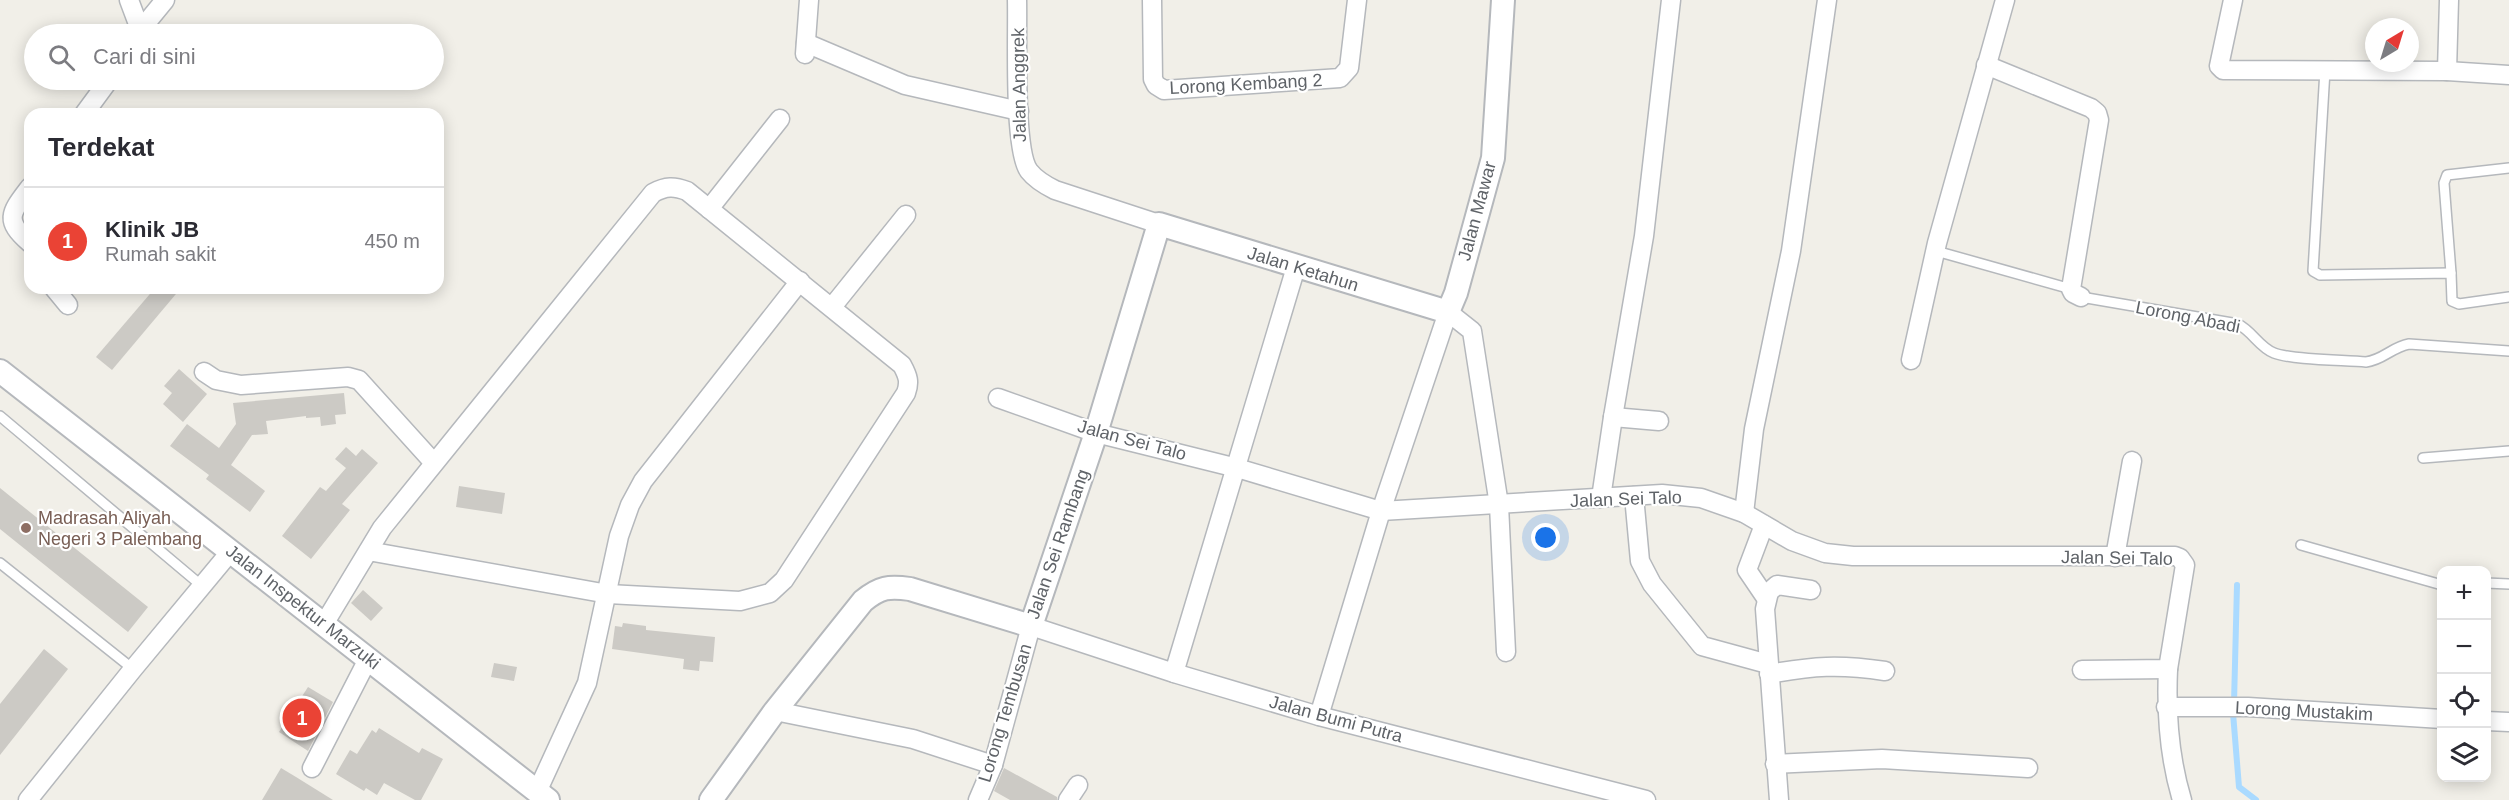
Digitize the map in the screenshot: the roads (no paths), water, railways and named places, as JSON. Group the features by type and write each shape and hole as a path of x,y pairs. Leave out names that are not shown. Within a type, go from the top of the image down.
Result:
{"street":[{"path":"129,0 138,24"},
{"path":"146,24 165,0"},
{"path":"809,0 805,49 905,85 1019,111"},
{"name":"Jalan Anggrek","path":"1017,0 1020,147 1028,171 1039,182 1055,190 1159,224"},
{"name":"Lorong Kembang 2","path":"1152,0 1153,79 1156,85 1164,90 1340,78 1349,68 1357,0"},
{"name":"Jalan Mawar","path":"1448,312 1493,158 1503,0"},
{"path":"1601,498 1612,417 1644,236 1671,0"},
{"path":"1744,513 1755,429 1791,251 1827,0"},
{"path":"1911,360 1936,251 2005,0"},
{"path":"2233,0 2219,66 2221,69 2447,71 2509,75"},
{"path":"2447,71 2449,0"},
{"path":"1986,65 2091,108 2099,117 2076,293"},
{"path":"88,108 102,90"},
{"path":"709,208 780,119"},
{"path":"324,624 368,551 382,528 653,193 664,187 676,187 687,191 832,307 902,365 908,374 909,384 906,393 784,580 770,592 740,601 608,594 368,551"},
{"path":"24,195 14,209 12,222 24,238"},
{"path":"832,307 906,215"},
{"name":"Jalan Ketahun","path":"1159,224 1448,312"},
{"name":"Jalan Sei Rambang","path":"711,800 775,711 863,601 877,590 895,587 910,589 1031,626 1096,433 1159,224"},
{"path":"1174,673 1296,267"},
{"path":"542,796 587,683 619,536 630,505 643,481 800,281"},
{"path":"59,294 68,305"},
{"path":"1318,716 1381,511 1448,312 1472,331 1499,506 1506,652"},
{"name":"Jalan Inspektur Marzuki","path":"0,371 542,796"},
{"path":"204,372 216,380 241,385 348,377 359,380 434,463"},
{"name":"Jalan Sei Talo","path":"998,398 1096,433 1237,468 1381,511 1499,506 1662,494 1701,498 1744,513 1792,541 1825,553 1853,556 2175,556 2180,558 2185,565 2168,669 2166,707 2173,769 2182,800"},
{"path":"1612,417 1659,421"},
{"path":"2115,557 2132,461"},
{"path":"1634,496 1640,561 1652,584 1702,646 1768,669 1834,665 1885,671"},
{"path":"1764,525 1747,570 1766,598"},
{"path":"31,799 133,669 231,551"},
{"path":"1779,800 1774,764 1766,598 1769,591 1777,585 1810,590"},
{"name":"Jalan Bumi Putra","path":"1031,626 1174,673 1318,716 1646,800"},
{"name":"Lorong Tembusan","path":"978,800 993,765 1031,626"},
{"path":"312,768 368,659"},
{"path":"2082,670 2168,669"},
{"name":"Lorong Mustakim","path":"2166,707 2248,707 2437,719"},
{"path":"775,711 913,739 993,765"},
{"path":"2491,721 2509,722"},
{"path":"1774,764 1882,759 2028,768"}],"lane":[{"path":"2325,70 2313,271 2320,275 2451,273"},
{"path":"2509,168 2447,175 2444,183 2452,301 2459,304 2509,297"},
{"name":"Lorong Abadi","path":"1936,251 2076,293 2238,324 2250,330 2265,347 2281,355 2366,362 2374,361 2393,348 2409,344 2509,351"},
{"path":"0,416 202,586"},
{"path":"2423,458 2509,451"},
{"path":"2301,545 2437,584"},
{"path":"0,563 133,669"},
{"path":"2491,583 2509,584"}],"waterway":[{"path":"2234,703 2237,585"},
{"path":"2233,713 2239,787 2256,800"}],"place":[{"name":"Madrasah Aliyah Negeri 3 Palembang","path":"26,528"},
{"name":"Klinik JB","path":"302,718"}]}
